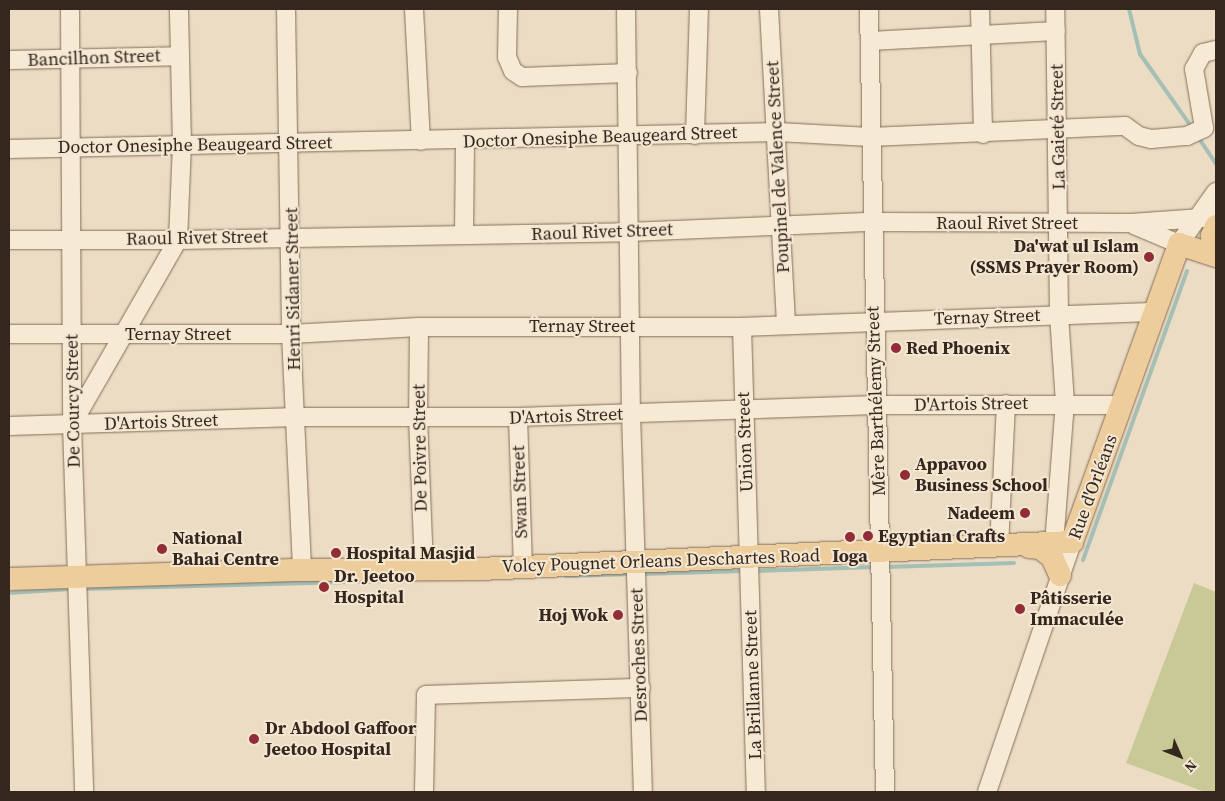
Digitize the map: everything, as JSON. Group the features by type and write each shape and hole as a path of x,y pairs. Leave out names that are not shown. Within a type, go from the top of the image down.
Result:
{"main road":[{"path":"1216,226 1212,236 1216,250"},
{"path":"1179,244 1216,256"},
{"name":"Rue d'Orléans","path":"1063,544 1123,405 1179,244"},
{"name":"Volcy Pougnet Orleans Deschartes Road","path":"9,579 79,585 302,570 523,567 636,572 749,567 880,553 1063,544"},
{"path":"1026,546 1040,548 1052,556 1060,575"}],"street":[{"name":"De Courcy Street","path":"70,9 72,425 79,585 84,792"},
{"path":"72,425 126,335 178,240 182,145 179,9"},
{"name":"Henri Sidaner Street","path":"286,9 292,237 292,334 302,570"},
{"path":"414,9 421,140"},
{"path":"508,9 507,57 513,71 522,77 628,73"},
{"name":"Desroches Street","path":"626,9 628,73 626,136 631,326 631,414 643,792"},
{"path":"695,135 699,9"},
{"name":"Poupinel de Valence Street","path":"769,9 778,132 780,224 786,325"},
{"name":"Mère Barthélemy Street","path":"869,9 870,137 885,792"},
{"path":"980,9 983,134"},
{"name":"La Gaieté Street","path":"1056,9 1059,128 1059,315 1065,403 1063,544"},
{"path":"870,41 1056,31"},
{"name":"Doctor Onesiphe Beaugeard Street","path":"9,149 290,142 465,141 778,132 870,137 983,134 1059,128 1125,126 1139,136 1151,139 1194,134 1205,122 1194,69 1210,52"},
{"name":"Bancilhon Street","path":"9,60 70,57 180,56"},
{"path":"464,235 465,141"},
{"name":"Rue d'Orléans","path":"1179,244 1196,216 1216,192"},
{"name":"Raoul Rivet Street","path":"9,240 178,240 629,232 780,224 872,222 1131,223 1196,216 1216,217"},
{"path":"1131,223 1179,244"},
{"name":"Ternay Street","path":"9,334 292,334 419,327 742,327 1156,312"},
{"name":"De Poivre Street","path":"419,327 418,418 424,569"},
{"name":"Union Street","path":"742,327 749,567"},
{"name":"D'Artois Street","path":"9,426 297,418 518,417 877,405 1065,403 1123,405"},
{"path":"999,547 1006,404"},
{"name":"Swan Street","path":"518,417 523,567"},
{"name":"Rue d'Orléans","path":"987,792 1060,575 1063,544"},
{"name":"La Brillanne Street","path":"749,567 756,792"},
{"path":"424,792 426,695 641,688"}],"green space":[{"path":"1194,583 1216,592 1216,792 1205,792 1126,763"}],"waterway":[{"path":"1129,9 1140,54 1193,129"},
{"path":"1198,137 1216,164"},
{"path":"1083,560 1187,271"},
{"path":"886,567 1014,563"},
{"path":"754,571 877,567"},
{"path":"641,574 744,571"},
{"path":"566,576 632,574"},
{"path":"81,589 389,581"},
{"path":"9,593 71,589"}],"place":[{"name":"Da'wat ul Islam (SSMS Prayer Room)","path":"1149,257"},
{"name":"Red Phoenix","path":"896,348"},
{"name":"Appavoo Business School","path":"905,475"},
{"name":"Nadeem","path":"1025,513"},
{"name":"Egyptian Crafts","path":"868,536"},
{"name":"Ioga","path":"850,537"},
{"name":"National Bahai Centre","path":"162,549"},
{"name":"Hospital Masjid","path":"336,553"},
{"name":"Dr. Jeetoo Hospital","path":"324,587"},
{"name":"Pâtisserie Immaculée","path":"1020,609"},
{"name":"Hoj Wok","path":"618,615"},
{"name":"Dr Abdool Gaffoor Jeetoo Hospital","path":"254,739"}]}
